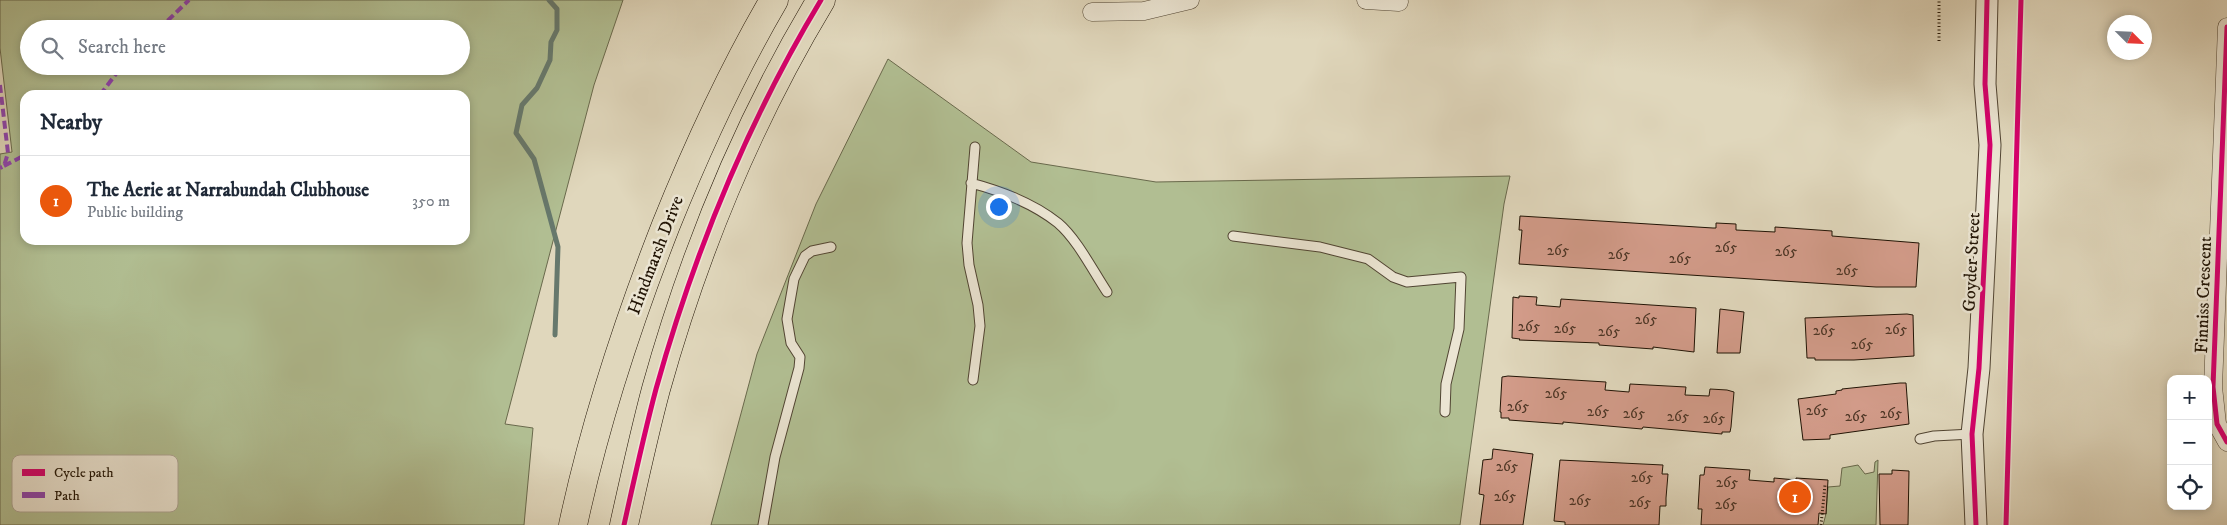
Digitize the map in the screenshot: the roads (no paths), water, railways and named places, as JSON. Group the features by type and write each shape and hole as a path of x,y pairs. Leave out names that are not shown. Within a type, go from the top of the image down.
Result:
{"main road":[{"name":"Hindmarsh Drive","path":"573,525 611,382 628,325 650,266 708,128 742,58 774,0"},
{"path":"624,525 656,389 701,249 755,123 821,0"}],"street":[{"path":"1092,12 1144,11 1190,0"},
{"path":"1366,0 1399,2"},
{"name":"Goyder Street","path":"1976,525 1972,434 1979,368 1990,145 1985,84 1987,0"},
{"name":"Finniss Crescent","path":"2227,27 2213,387 2217,424 2227,442"}],"lane":[{"path":"973,380 980,326 967,243 975,147"},
{"path":"971,183 997,190 1027,204 1058,223 1080,250 1107,292"},
{"path":"1233,236 1320,246 1344,252 1368,259 1393,277 1407,282 1460,277 1459,329 1446,384 1445,412"},
{"path":"762,525 775,457 799,368 800,357 791,343 787,319 794,279 805,256 812,251 831,247"},
{"path":"1920,439 1942,435 1972,434"}],"waterway":[{"path":"549,0 557,9 557,30 551,42 550,60 537,88 522,105 516,133 534,159 558,247 555,335"}],"place":[{"name":"The Aerie at Narrabundah Clubhouse","path":"1795,497"}]}
